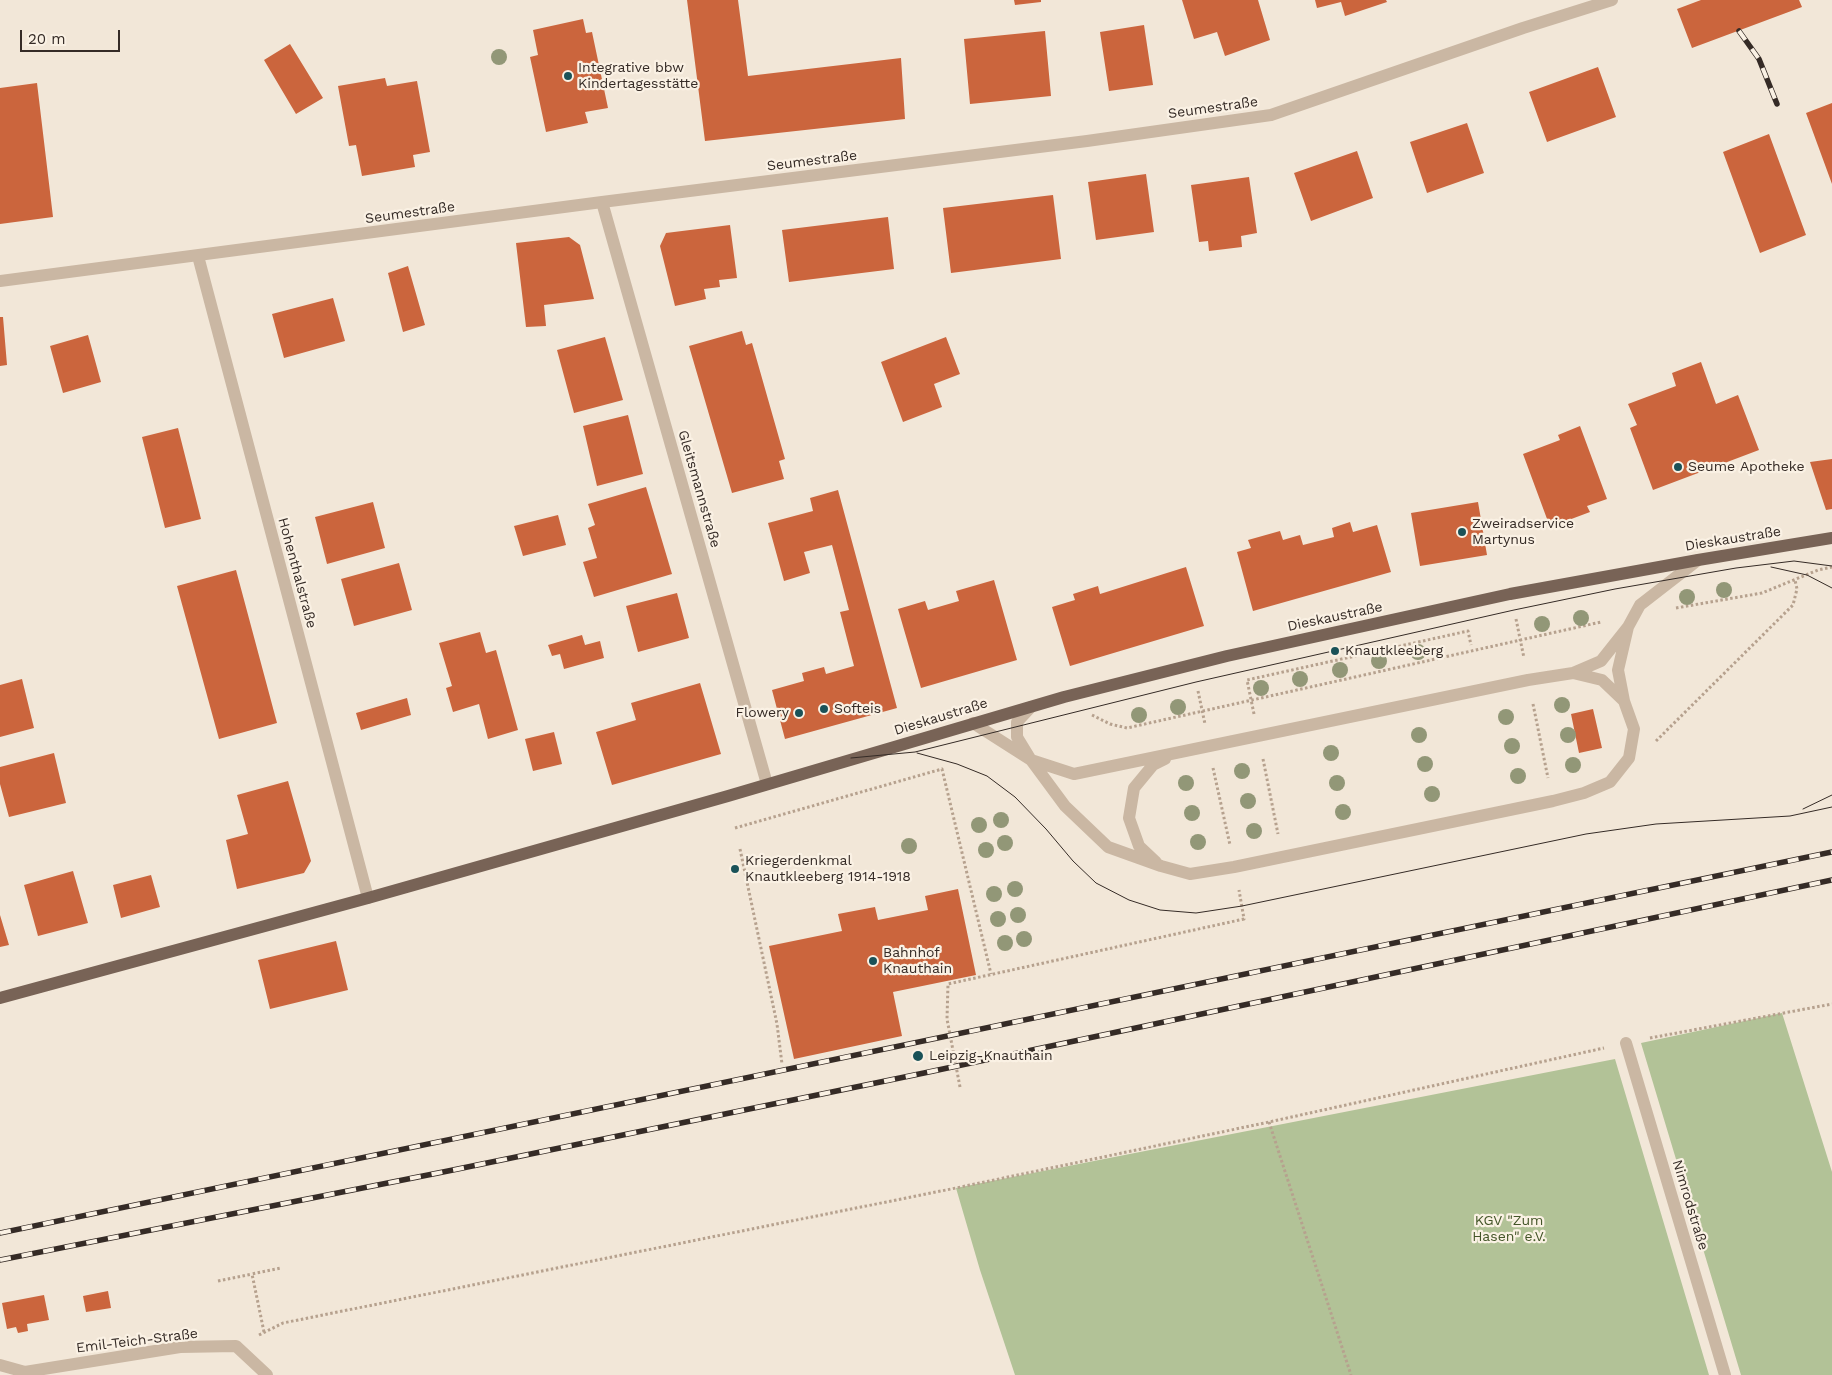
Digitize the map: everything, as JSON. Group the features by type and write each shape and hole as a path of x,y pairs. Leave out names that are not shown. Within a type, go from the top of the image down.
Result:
{"main road":[{"name":"Dieskaustraße","path":"0,998 368,898 1064,697 1227,656 1472,602 1698,560 1832,538"}],"street":[{"name":"Seumestraße","path":"0,281 1271,116 1523,28 1612,0"},
{"name":"Gleitsmannstraße","path":"602,202 767,784"},
{"name":"Hohenthalstraße","path":"198,256 368,898"},
{"path":"973,723 1031,760 1074,774 1528,680 1573,673 1601,661 1628,627 1640,605 1698,560"},
{"path":"1031,707 1017,722 1017,737 1031,760 1065,806 1108,847 1190,874 1234,867 1553,801 1584,793 1610,782 1629,758 1634,729 1624,701 1618,670 1628,627"},
{"path":"1573,673 1602,680 1624,701"},
{"path":"1161,866 1139,846 1129,818 1130,808 1134,788 1153,765 1178,752"},
{"name":"Nimrodstraße","path":"1626,1043 1725,1375"},
{"path":"236,1346 267,1375"},
{"name":"Emil-Teich-Straße","path":"0,1366 25,1372 180,1347 236,1346"}],"path":[{"path":"1670,609 1762,593 1818,570 1832,567"},
{"path":"1629,758 1651,747 1793,605 1797,589 1795,580"},
{"path":"1516,619 1525,664"},
{"path":"1064,697 1098,719 1127,728 1607,621"},
{"path":"1254,715 1247,680 1468,631 1471,645"},
{"path":"1198,691 1206,730"},
{"path":"1532,700 1549,780"},
{"path":"1262,757 1279,836"},
{"path":"1213,767 1230,846"},
{"path":"735,828 942,769 990,974"},
{"path":"740,849 776,1024 782,1064"},
{"path":"960,1087 947,1019 948,984 1244,919 1239,889"},
{"path":"236,1346 283,1323 956,1188 1269,1122 1626,1043 1832,1004"},
{"path":"1269,1122 1351,1375"},
{"path":"218,1281 281,1268"},
{"path":"252,1274 264,1332"}],"green space":[{"path":"1782,1013 1832,1172 1832,1375 1741,1375 1641,1043"},
{"name":"KGV \"Zum Hasen\" e.V.","path":"1615,1059 1709,1375 1015,1375 980,1270 956,1188"}],"building":[{"path":"687,0 738,0 748,76 901,58 905,119 705,141"},
{"path":"1014,0 1041,0 1041,2 1015,5"},
{"path":"1182,0 1258,0 1270,40 1225,56 1217,32 1194,39"},
{"path":"1315,0 1386,0 1387,2 1345,16 1341,2 1317,8"},
{"path":"1701,0 1799,0 1802,7 1692,48 1677,9"},
{"name":"Integrative bbw Kindertagesstätte","path":"583,19 586,33 592,32 608,108 585,112 588,123 546,132 530,57 538,55 533,30"},
{"path":"1144,25 1153,85 1109,91 1100,32"},
{"path":"1045,31 1051,96 970,104 964,39"},
{"path":"290,44 323,98 296,114 264,60"},
{"path":"1598,67 1616,117 1547,142 1529,92"},
{"path":"385,78 387,86 417,81 430,152 413,155 415,167 362,176 356,145 349,146 338,86"},
{"path":"37,83 53,217 0,224 0,88"},
{"path":"1832,103 1832,184 1806,113"},
{"path":"1467,123 1484,173 1427,193 1410,142"},
{"path":"1769,134 1806,235 1760,253 1723,152"},
{"path":"1357,151 1373,198 1311,221 1294,173"},
{"path":"1146,174 1154,232 1096,240 1088,182"},
{"path":"1249,177 1257,233 1241,236 1242,247 1209,251 1208,241 1199,242 1191,185"},
{"path":"1053,195 1061,259 951,273 943,208"},
{"path":"888,217 894,269 789,282 782,230"},
{"path":"730,225 737,278 719,280 720,287 704,289 706,299 675,306 660,246 666,233"},
{"path":"569,237 580,245 594,299 544,305 546,326 526,327 516,243"},
{"path":"408,266 425,325 403,332 388,273"},
{"path":"333,298 345,341 284,358 272,314"},
{"path":"0,317 3,317 7,365 0,366"},
{"path":"742,331 746,345 752,343 785,459 779,461 784,479 732,493 689,346"},
{"path":"88,335 101,382 63,393 50,346"},
{"path":"605,337 623,400 574,413 557,350"},
{"path":"946,337 960,374 934,384 942,407 903,422 881,362"},
{"path":"1701,362 1716,404 1738,395 1759,450 1653,490 1630,428 1637,425 1628,404 1676,386 1672,373"},
{"path":"628,415 643,474 597,486 583,426"},
{"path":"1580,426 1607,499 1587,506 1590,512 1550,527 1523,454 1560,440 1558,435"},
{"path":"178,428 201,519 165,528 142,437"},
{"path":"1832,459 1832,509 1826,510 1810,462"},
{"path":"646,487 672,574 594,597 583,562 597,558 588,528 595,525 588,504"},
{"path":"838,490 897,708 785,739 772,690 804,681 802,673 824,667 826,674 854,666 840,612 849,610 832,545 804,552 810,573 784,581 768,523 813,511 810,498"},
{"path":"373,502 385,548 327,564 315,517"},
{"path":"1478,502 1487,555 1420,566 1411,513"},
{"path":"558,515 566,545 523,556 514,526"},
{"path":"1350,522 1353,532 1377,525 1391,572 1253,611 1237,552 1251,548 1248,540 1280,531 1283,540 1300,535 1303,545 1334,537 1332,528"},
{"path":"399,563 412,610 354,626 341,579"},
{"path":"1186,567 1204,626 1070,666 1052,607 1075,600 1073,594 1098,586 1100,594"},
{"path":"236,570 277,723 219,739 177,586"},
{"path":"994,580 1017,660 921,688 898,609 925,601 928,610 959,601 956,591"},
{"path":"677,593 689,638 638,652 626,606"},
{"path":"480,632 486,653 496,650 518,730 488,739 479,704 453,712 446,688 452,686 439,643"},
{"path":"582,635 585,645 600,641 604,658 564,669 560,654 552,656 548,645"},
{"path":"22,679 34,728 0,737 0,685"},
{"path":"700,683 721,754 612,785 596,732 636,720 631,703"},
{"path":"407,698 411,715 361,730 356,713"},
{"path":"1593,709 1602,748 1579,753 1571,714"},
{"path":"554,732 562,764 533,771 525,739"},
{"path":"54,753 66,803 9,817 0,784 0,767"},
{"path":"288,781 311,861 304,873 237,889 226,840 248,834 237,795"},
{"path":"73,871 88,923 38,936 24,885"},
{"path":"151,875 160,907 121,918 113,885"},
{"name":"Bahnhof Knauthain","path":"958,889 976,975 893,992 902,1036 794,1059 769,946 842,931 838,914 875,907 878,920 928,910 925,896"},
{"path":"0,915 9,945 0,947"},
{"path":"336,941 348,990 270,1009 258,960"},
{"path":"108,1291 111,1308 86,1312 83,1296"},
{"path":"44,1295 49,1320 27,1324 28,1331 18,1333 16,1327 7,1329 2,1303"}],"tram line":[{"path":"851,758 915,752 1196,682 1615,589 1736,568 1794,561 1832,566"},
{"path":"1771,567 1807,575 1832,588"},
{"path":"917,753 957,764 987,776 1015,797 1073,861 1096,883 1129,900 1160,910 1196,913 1242,906 1586,834 1656,824 1790,816 1832,807"},
{"path":"1803,809 1832,795"}],"railway":[{"path":"1739,31 1759,59 1777,104"},
{"path":"0,1233 1832,852"},
{"path":"0,1260 448,1171 924,1073 1832,880"}],"place":[{"name":"Integrative bbw Kindertagesstätte","path":"568,76"},
{"name":"Seume Apotheke","path":"1678,467"},
{"name":"Zweiradservice Martynus","path":"1462,532"},
{"name":"Knautkleeberg","path":"1335,651"},
{"name":"Softeis","path":"824,709"},
{"name":"Flowery","path":"799,713"},
{"name":"Kriegerdenkmal Knautkleeberg 1914-1918","path":"735,869"},
{"name":"Bahnhof Knauthain","path":"873,961"},
{"name":"Leipzig-Knauthain","path":"918,1056"}]}
